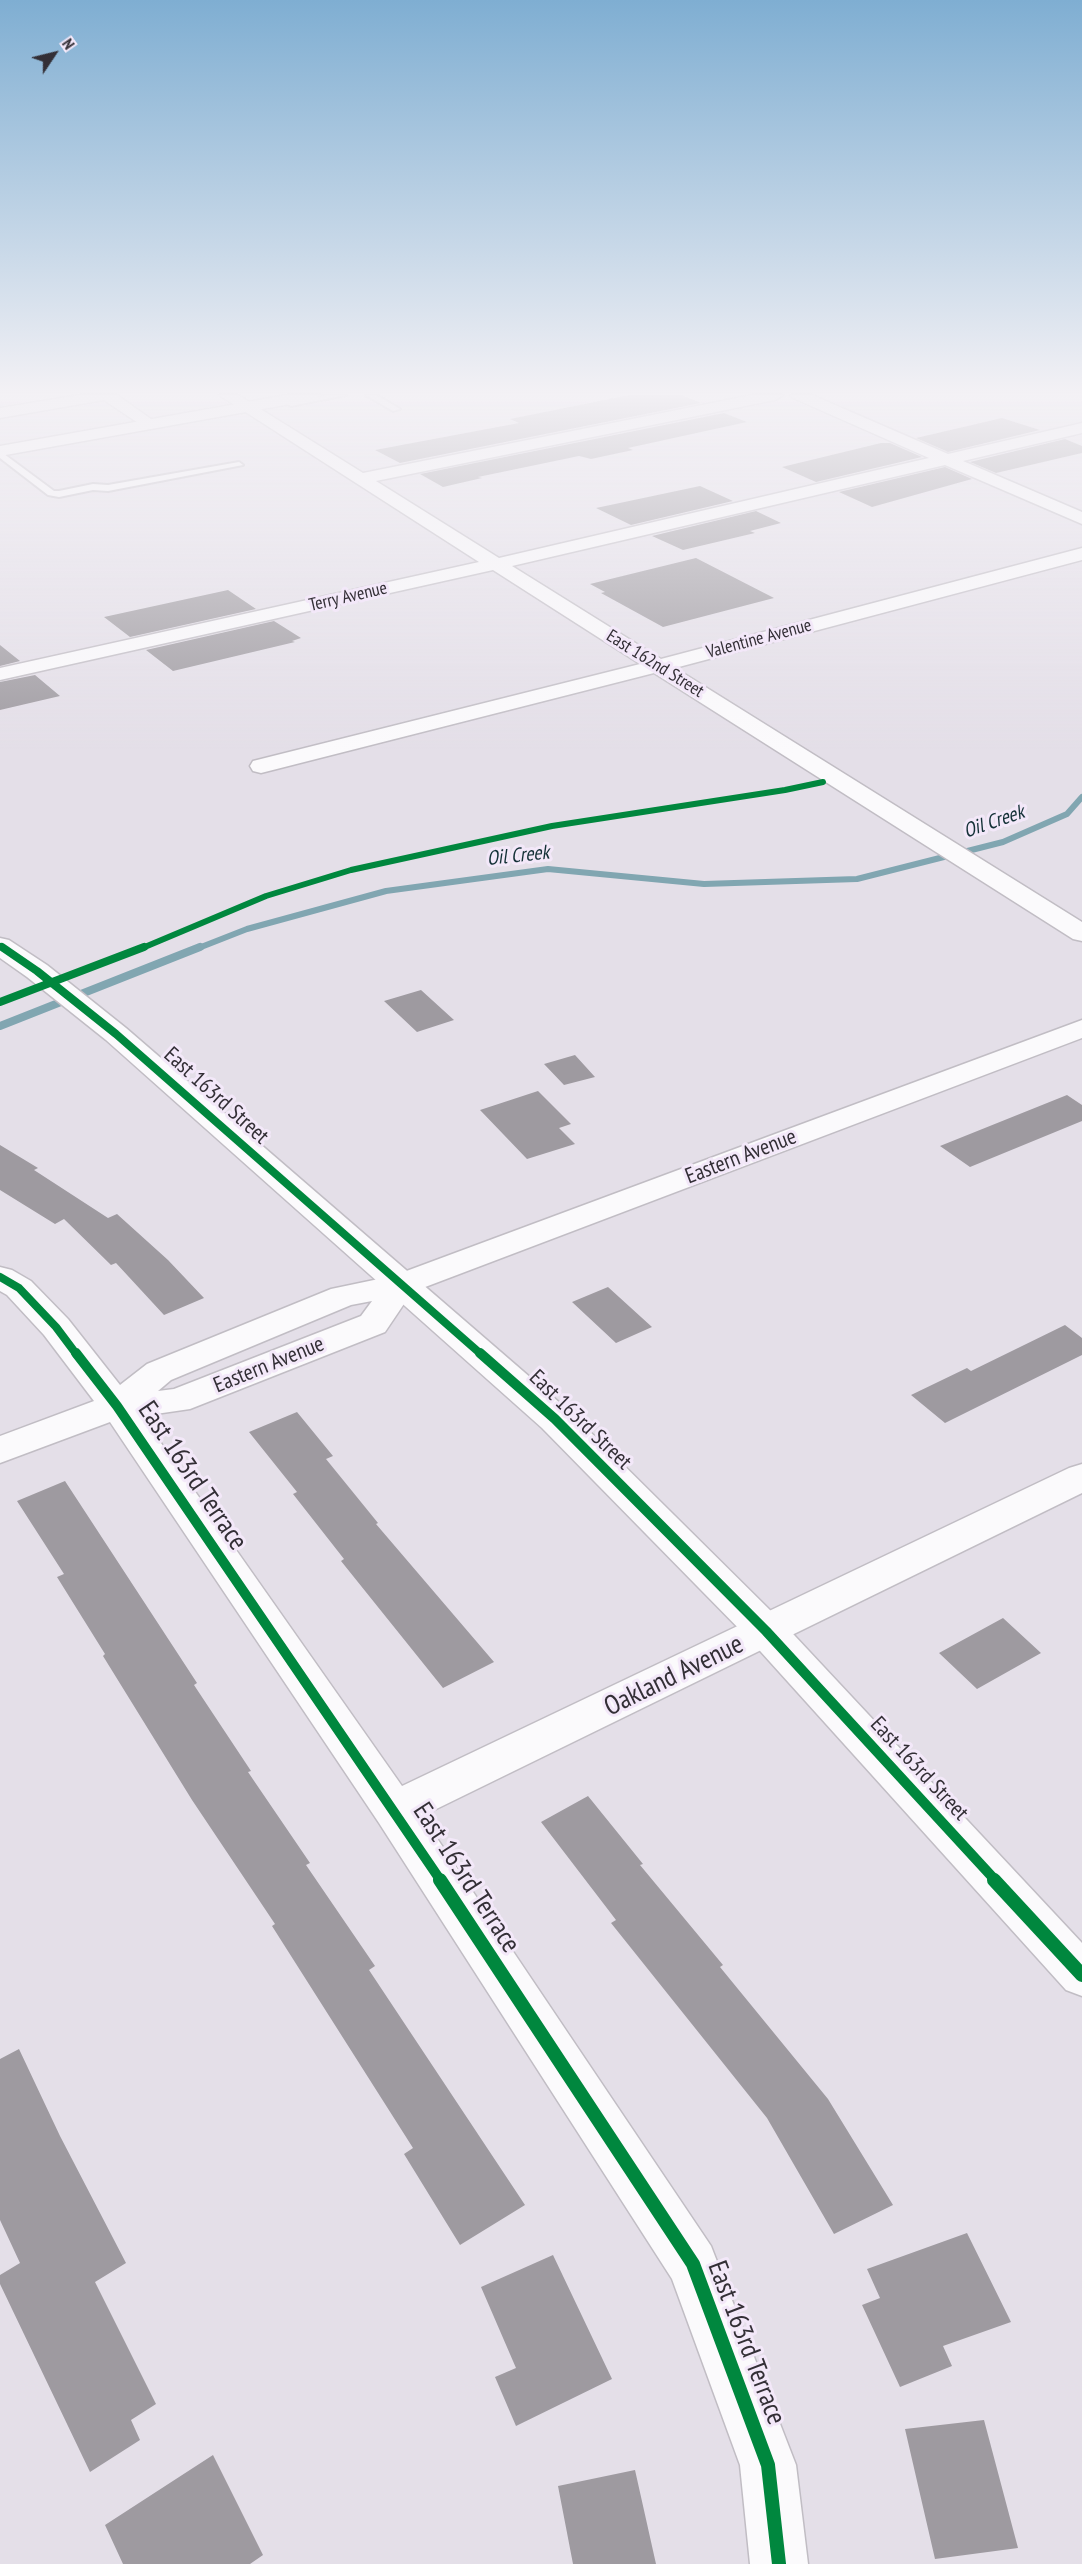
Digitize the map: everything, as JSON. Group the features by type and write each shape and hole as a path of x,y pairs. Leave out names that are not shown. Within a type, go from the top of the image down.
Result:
{"street":[{"name":"East 162nd Street","path":"418,515 1082,933"},
{"name":"Terry Avenue","path":"0,675 710,515"},
{"name":"Valentine Avenue","path":"261,766 657,666 1082,554"},
{"name":"East 163rd Street","path":"0,946 37,971 116,1034 555,1419 766,1631 1082,1975"},
{"name":"Eastern Avenue","path":"0,1450 117,1406 178,1401 373,1324 400,1285 1082,1028"},
{"name":"East 163rd Terrace","path":"0,1277 19,1288 56,1327 117,1406 394,1810 693,2264 768,2465 779,2564"},
{"name":"Oakland Avenue","path":"394,1810 1082,1477"}],"building":[{"path":"610,515 675,515 631,525"},
{"path":"741,515 764,515 781,523 750,531 755,533 683,550 652,536"},
{"path":"696,558 774,598 663,627 601,593 605,592 590,584"},
{"path":"228,590 256,609 130,637 104,617"},
{"path":"274,621 301,638 292,641 295,642 173,671 146,650"},
{"path":"0,645 20,661 0,666"},
{"path":"35,675 60,696 0,710 0,682"},
{"path":"421,990 454,1020 417,1032 384,1001"},
{"path":"575,1055 595,1077 564,1085 544,1064"},
{"path":"538,1091 571,1124 559,1128 575,1144 527,1159 480,1110"},
{"path":"1067,1095 1082,1105 1082,1121 970,1167 940,1146"},
{"path":"0,1145 38,1168 34,1170 108,1218 117,1214 168,1260 204,1298 164,1315 116,1263 111,1265 64,1219 55,1224 0,1190"},
{"path":"608,1287 652,1327 616,1343 572,1302"},
{"path":"1065,1325 1082,1338 1082,1355 945,1423 911,1395 967,1368 971,1371"},
{"path":"297,1412 333,1456 326,1459 378,1523 376,1524 494,1662 443,1688 341,1561 344,1559 293,1494 297,1492 249,1432"},
{"path":"65,1481 197,1683 194,1685 251,1771 248,1772 310,1863 306,1865 375,1966 369,1970 525,2205 460,2245 404,2154 413,2148 272,1926 275,1924 192,1800 103,1656 105,1654 57,1577 64,1574 17,1501"},
{"path":"1003,1618 1041,1653 977,1689 939,1653"},
{"path":"588,1796 643,1864 640,1865 723,1965 720,1967 828,2099 893,2205 834,2234 767,2118 611,1923 616,1920 541,1822"},
{"path":"19,2049 60,2136 126,2263 95,2282 156,2404 131,2420 140,2440 90,2472 0,2284 0,2275 20,2263 0,2220 0,2059"},
{"path":"967,2233 1011,2322 943,2346 952,2366 900,2387 862,2305 880,2298 867,2269"},
{"path":"553,2255 612,2379 516,2426 495,2377 516,2368 481,2287"},
{"path":"984,2420 1018,2548 935,2559 905,2429"},
{"path":"213,2455 263,2555 250,2564 123,2564 105,2525"},
{"path":"635,2470 656,2564 573,2564 558,2486"}],"waterway":[{"name":"Oil Creek","path":"196,949 247,929 386,891 548,869 704,884 857,879 1003,842 1067,814 1082,797"},
{"name":"Oil Creek","path":"0,1026 200,947"}],"cycle path":[{"path":"0,1002 150,945 266,896 351,870 552,826 785,790 823,782"},
{"path":"0,946 37,971 116,1034 555,1419 766,1631 1082,1975"},
{"path":"0,1277 19,1288 56,1327 117,1406 394,1810 693,2264 768,2465 779,2564"}]}
